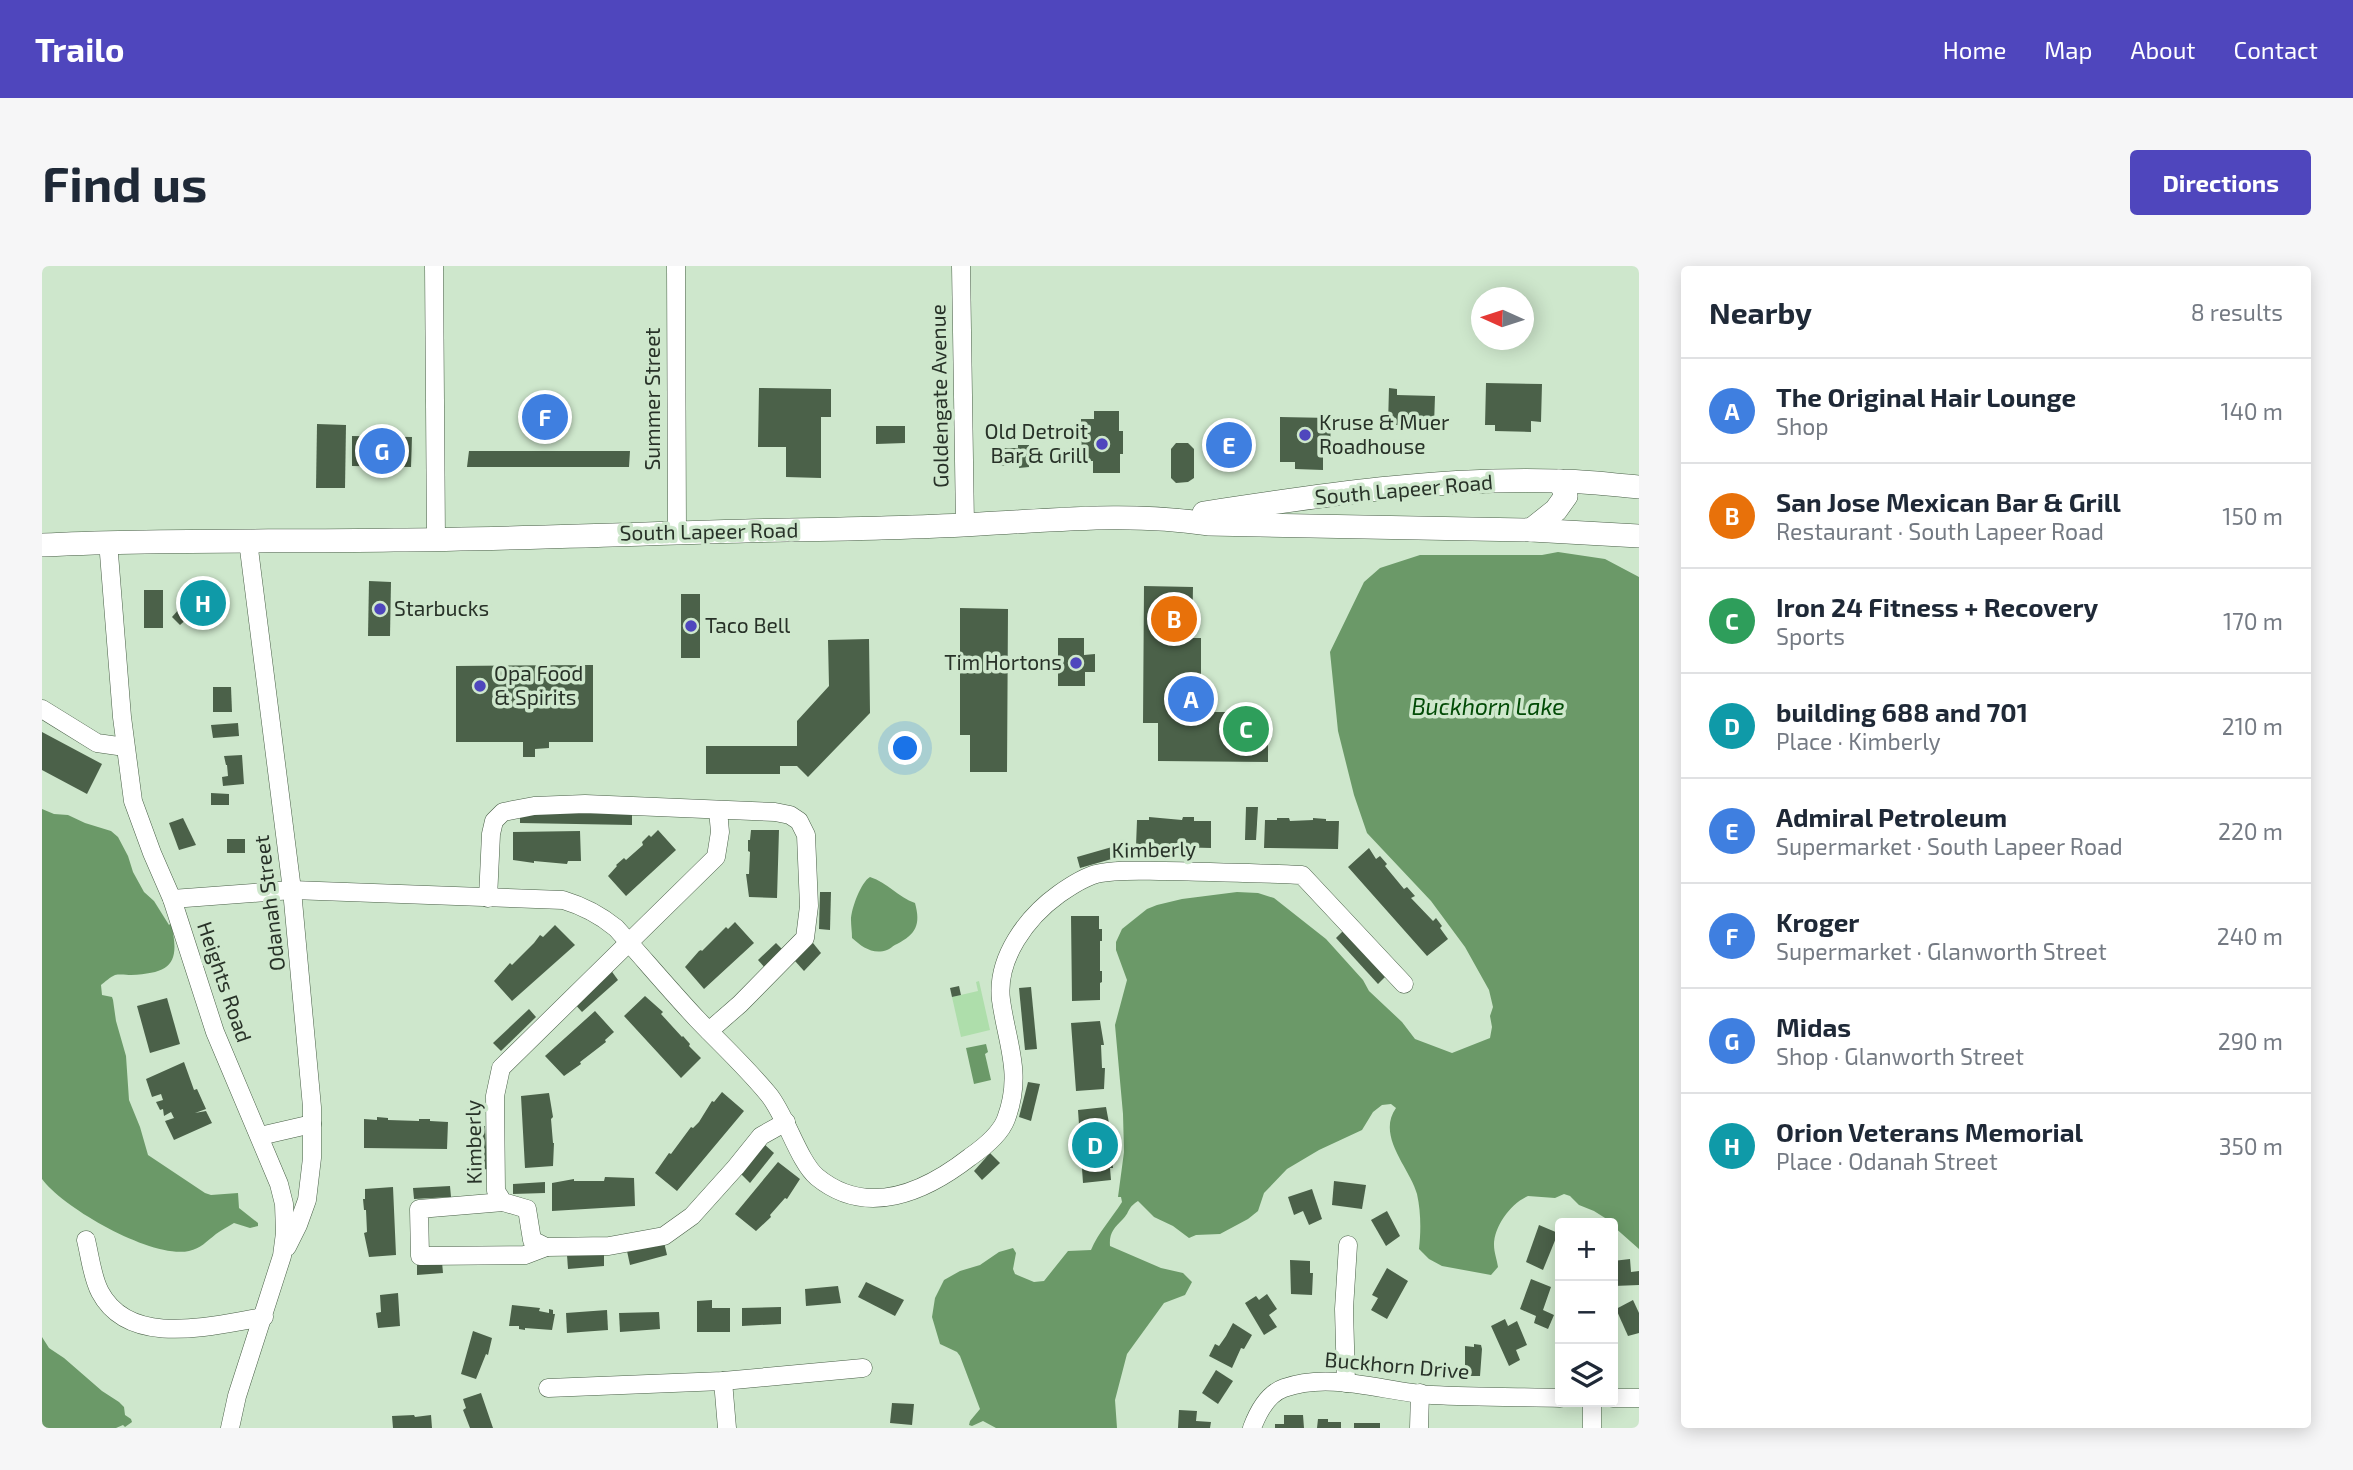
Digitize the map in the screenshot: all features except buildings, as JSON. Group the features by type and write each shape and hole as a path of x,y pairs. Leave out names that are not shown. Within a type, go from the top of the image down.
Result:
{"main road":[{"name":"South Lapeer Road","path":"1170,518 1413,485 1475,481 1560,481 1639,487"},
{"path":"1531,530 1556,510 1566,496 1560,481"},
{"name":"South Lapeer Road","path":"42,545 108,541 436,540 965,525 1134,516 1208,524 1531,530 1639,536"}],"street":[{"path":"434,266 436,540"},
{"name":"Summer Street","path":"676,266 677,532"},
{"name":"Goldengate Avenue","path":"961,266 965,525"},
{"name":"Heights Road","path":"108,541 125,747 133,801 172,899 209,1014 260,1136 284,1204 285,1233 282,1256 237,1396 230,1428"},
{"name":"Odanah Street","path":"248,541 292,890 309,1062 312,1124 312,1157 307,1199 298,1225 282,1256"},
{"path":"42,709 97,743 125,747"},
{"path":"488,898 491,834 494,821 503,812 534,806 585,804 775,812 790,815 799,821 806,835 809,906 805,937 740,1004 709,1031"},
{"path":"629,943 716,857 720,832 718,810"},
{"name":"Kimberly","path":"172,899 292,890 561,900 573,903 603,917 764,1089 815,1175 841,1193 872,1199 911,1193 955,1169 986,1146 1005,1122 1014,1090 1010,1038 1001,999 1002,976 1015,942 1034,914 1061,892 1096,874 1146,871 1302,875 1404,984"},
{"name":"Kimberly","path":"546,1247 533,1240 527,1209 503,1202 496,1191 495,1096 500,1068 629,943"},
{"path":"503,1202 419,1209 420,1256 525,1255 546,1247 609,1246 664,1236 692,1216 761,1136 786,1122"},
{"path":"260,1136 312,1124"},
{"path":"86,1240 99,1291 114,1311 138,1324 174,1330 264,1317"},
{"path":"1346,1383 1344,1309 1348,1245"},
{"path":"548,1388 723,1381 863,1368"},
{"path":"723,1381 727,1428"},
{"name":"Buckhorn Drive","path":"1252,1428 1269,1397 1283,1388 1313,1382 1346,1383 1420,1393 1555,1398"},
{"path":"1419,1428 1420,1393"},
{"path":"1618,1398 1639,1398"},
{"path":"1592,1407 1592,1428"}],"shaded area":[{"path":"979,981 990,1030 961,1037 952,997 978,991 976,982"}],"water":[{"name":"Buckhorn Lake","path":"1558,552 1605,559 1639,577 1639,1249 1618,1230 1618,1218 1605,1218 1564,1194 1555,1198 1528,1196 1510,1210 1497,1230 1494,1248 1498,1267 1491,1275 1442,1266 1429,1259 1419,1249 1417,1194 1392,1141 1391,1119 1396,1108 1391,1104 1382,1105 1373,1112 1362,1130 1287,1169 1264,1193 1258,1211 1220,1234 1189,1238 1154,1217 1138,1201 1132,1206 1113,1231 1110,1246 1161,1268 1183,1273 1192,1282 1185,1295 1164,1303 1127,1354 1115,1400 1117,1428 996,1428 983,1421 969,1425 980,1409 960,1356 940,1344 932,1317 935,1298 944,1280 960,1271 980,1265 999,1252 1013,1248 1016,1253 1013,1269 1015,1274 1034,1282 1044,1281 1068,1251 1091,1250 1122,1202 1121,1197 1118,1197 1124,1152 1123,1114 1115,1025 1127,980 1116,950 1116,942 1122,929 1147,909 1182,899 1237,892 1258,893 1274,898 1326,939 1363,980 1369,991 1402,1022 1415,1039 1452,1053 1490,1038 1490,1016 1493,1007 1489,990 1465,947 1431,901 1367,833 1354,795 1338,731 1330,652 1364,582 1380,568 1420,555 1542,555"},
{"path":"42,809 54,814 68,815 111,831 118,837 144,892 154,901 169,925 171,923 174,947 170,963 156,972 115,975 101,985 102,995 112,997 113,1000 126,1056 129,1100 148,1155 205,1193 238,1193 239,1208 258,1223 258,1226 250,1228 234,1223 189,1251 153,1247 88,1217 53,1191 42,1179"},
{"path":"870,877 915,903 917,911 917,923 913,932 889,949 877,952 852,938 853,909 860,890"},
{"path":"986,1044 988,1052 985,1054 991,1080 974,1084 966,1048"},
{"path":"42,1337 49,1348 119,1402 132,1422 125,1427 123,1425 116,1428 42,1428"}],"place":[{"name":"Kroger","path":"545,417"},
{"name":"Kruse & Muer Roadhouse","path":"1305,435"},
{"name":"Old Detroit Bar & Grill","path":"1102,444"},
{"name":"Admiral Petroleum","path":"1229,445"},
{"name":"Midas","path":"382,451"},
{"name":"Orion Veterans Memorial","path":"203,603"},
{"name":"Starbucks","path":"380,609"},
{"name":"San Jose Mexican Bar & Grill","path":"1174,619"},
{"name":"Taco Bell","path":"691,626"},
{"name":"Tim Hortons","path":"1076,663"},
{"name":"Opa Food & Spirits","path":"480,686"},
{"name":"The Original Hair Lounge","path":"1191,699"},
{"name":"Iron 24 Fitness + Recovery","path":"1246,729"},
{"name":"building 688 and 701","path":"1095,1145"}]}
